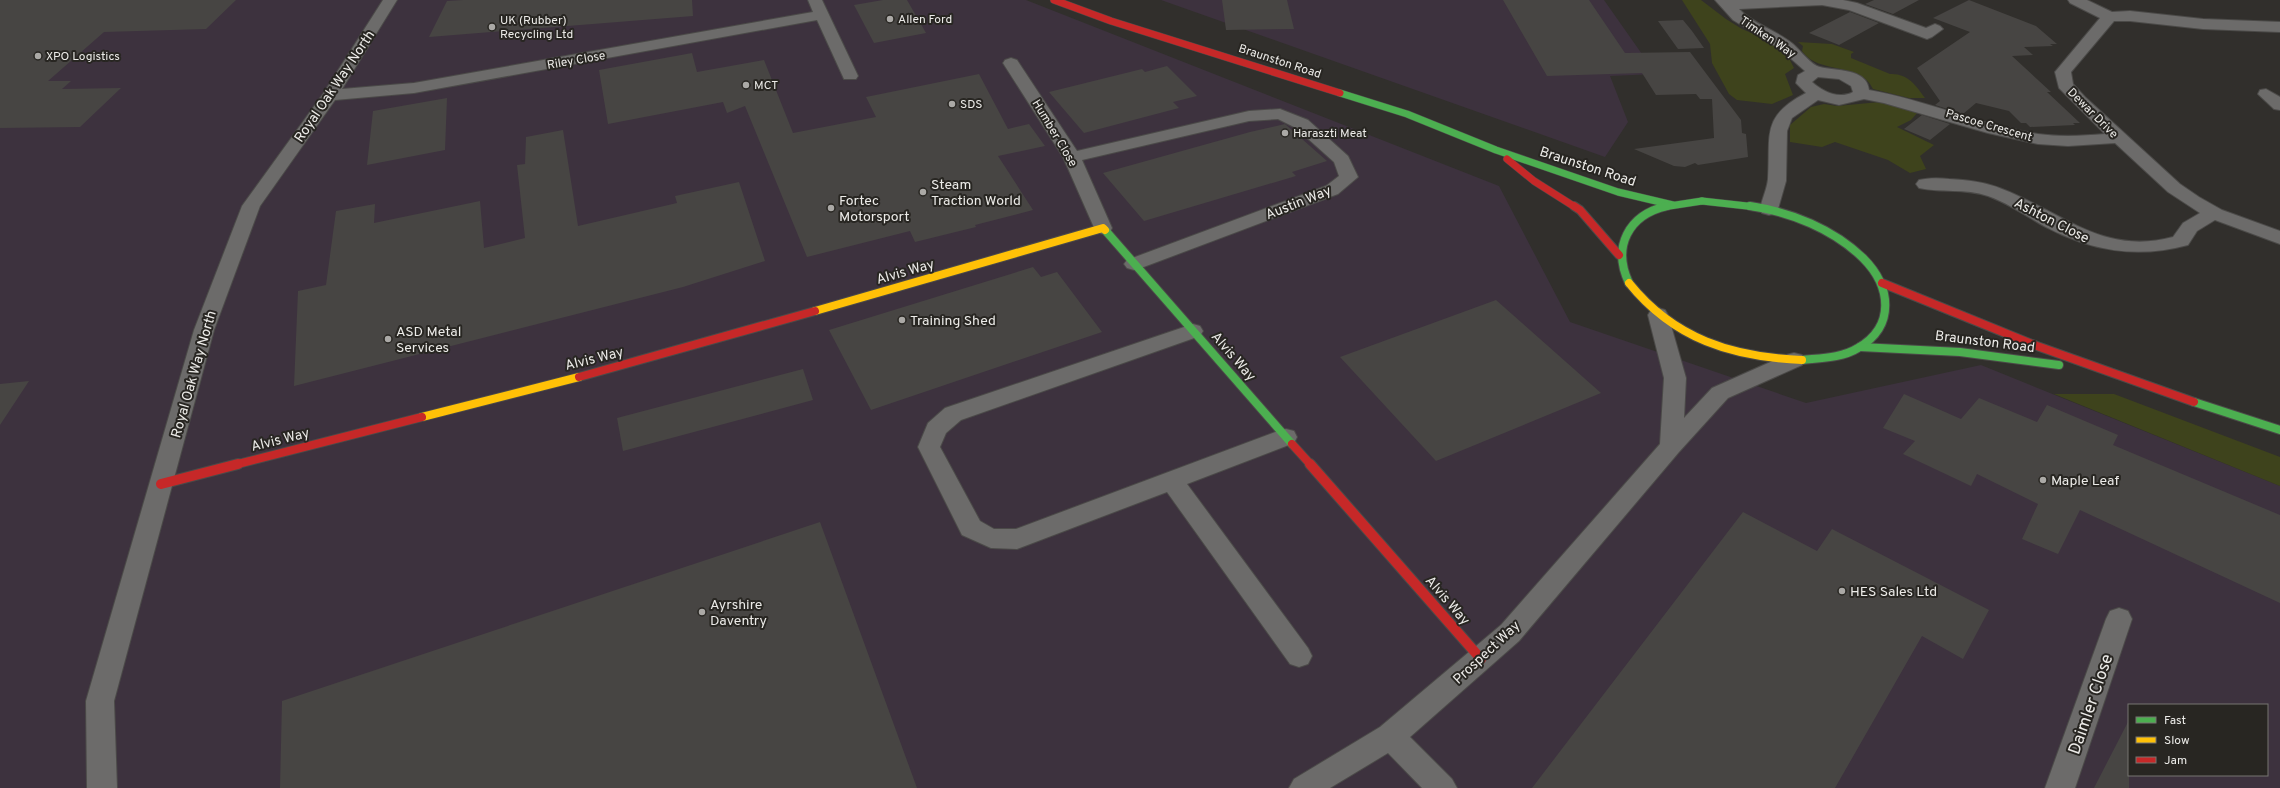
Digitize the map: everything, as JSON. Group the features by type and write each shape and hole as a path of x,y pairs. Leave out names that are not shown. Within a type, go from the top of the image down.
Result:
{"main road":[{"name":"Braunston Road","path":"1054,0 1111,21 1407,114 1496,150 1618,192 1673,205"},
{"name":"Braunston Road","path":"1496,150 1534,181 1580,210 1619,255"},
{"path":"1715,201 1735,202 1769,209 1805,221 1838,238 1864,259 1882,283 1888,307 1880,329 1860,347 1841,354 1794,360 1757,356 1721,347 1687,332 1658,315 1642,300 1629,284 1622,269 1619,255 1626,233 1644,216 1673,205 1715,201"},
{"name":"Alvis Way","path":"161,484 655,357 1103,228 1481,659"},
{"name":"Braunston Road","path":"1882,283 1975,323 2105,373 2280,430"},
{"name":"Braunston Road","path":"1860,347 1922,348 2002,356 2105,373"}],"street":[{"name":"Royal Oak Way North","path":"102,788 100,701 204,330 251,206 330,95 390,0"},
{"path":"815,0 850,76"},
{"path":"2075,0 2110,17 2130,16 2203,24 2236,24 2280,27"},
{"path":"1724,2 1822,1 1852,6 1927,34 1935,29"},
{"name":"Timken Way","path":"1724,2 1738,17 1786,46 1815,72"},
{"name":"Riley Close","path":"330,95 414,88 821,15"},
{"path":"2236,24 2259,18 2280,16"},
{"name":"Dewar Drive","path":"2110,17 2100,26 2063,72 2065,85 2079,101 2118,138 2192,202 2215,214 2280,238"},
{"name":"Humber Close","path":"1011,63 1072,156 1103,228"},
{"path":"1815,72 1834,73 1850,78 1860,85 1861,94 1850,99 1836,99 1817,94 1804,83 1804,78 1815,72"},
{"path":"1769,209 1777,181 1778,131 1784,116 1800,103 1817,94"},
{"name":"Pascoe Crescent","path":"1861,94 1906,102 2012,134 2040,140 2070,141 2118,138"},
{"path":"2266,94 2280,104"},
{"name":"Austin Way","path":"1072,156 1249,116 1280,114 1302,124 1342,160 1349,177 1332,190 1134,264"},
{"name":"Ashton Close","path":"1925,184 1969,186 1993,192 2027,206 2060,226 2094,241 2141,249 2162,247 2181,241 2185,230 2199,220 2215,214"},
{"path":"1658,315 1675,378 1671,446"},
{"path":"1193,331 953,414 936,429 929,447 971,528 991,538 1017,539 1286,437"},
{"name":"Prospect Way","path":"1304,788 1390,736 1510,633 1671,446 1720,393 1794,360"},
{"path":"1172,481 1299,656"},
{"name":"Daimler Close","path":"2060,788 2119,619"},
{"path":"1390,736 1442,788"}],"shaded area":[{"path":"0,0 1026,0 1499,186 1570,322 1806,403 1981,365 2280,486 2280,788 0,788"},
{"path":"1161,0 1604,0 1656,74 1610,76 1628,122 1605,157"}],"green space":[{"path":"1682,0 1701,0 1726,19 1742,29 1759,36 1789,58 1794,68 1785,74 1793,95 1772,104 1737,100 1729,94 1712,63 1710,44"},
{"path":"1798,42 1832,44 1854,52 1851,54 1851,58 1890,74 1896,74 1906,78 1914,84 1925,98 1909,98 1873,89 1867,80 1859,75 1818,63 1809,58 1802,51 1803,46"},
{"path":"1880,102 1918,112 1911,120 1897,127 1934,145 1920,156 1926,169 1910,173 1888,160 1835,142 1822,147 1790,142 1790,125 1811,107 1824,104 1837,106"},
{"path":"2054,394 2114,394 2280,457 2280,486"}],"building":[{"name":"XPO Logistics","path":"0,0 236,0 206,29 104,32 48,81 71,81 62,89 121,88 80,127 0,128"},
{"name":"UK (Rubber) Recycling Ltd","path":"692,0 693,16 429,37 447,1"},
{"name":"Allen Ford","path":"883,0 907,0 926,33 874,43 854,5"},
{"path":"1222,0 1287,0 1294,29 1226,30"},
{"path":"1503,0 1589,0 1625,53 1690,52 1741,120 1742,133 1746,134 1748,157 1698,165 1695,163 1685,167 1674,166 1634,149 1714,138 1712,99 1700,99 1696,94 1656,95 1642,73 1547,76"},
{"path":"1874,0 1919,0 1893,14 1865,4"},
{"path":"1969,0 2036,26 2057,44 2050,44 2053,46 2024,47 2033,55 2012,56 2051,92 2047,92 2080,123 2073,123 2075,125 2030,127 2026,123 2021,123 2009,111 1976,103 1963,114 1935,105 1940,101 1917,68 1970,32 1933,18"},
{"path":"1850,12 1879,23 1839,45 1809,33"},
{"path":"1683,20 1704,48 1678,49 1658,21"},
{"path":"692,53 697,72 764,60 793,133 876,117 866,97 979,74 1008,129 1029,124 1045,146 998,156 1033,210 975,225 976,227 915,242 910,231 807,257 745,106 727,113 723,102 608,124 599,70"},
{"path":"1167,66 1197,96 1173,102 1179,108 1084,133 1049,92 1142,69 1145,72"},
{"path":"447,98 445,150 367,165 373,111"},
{"path":"1922,115 1950,124 1930,140 1904,129"},
{"path":"1285,124 1327,161 1292,172 1296,176 1144,221 1103,173 1250,132"},
{"path":"563,130 578,226 677,203 675,196 739,182 765,261 683,287 294,386 298,291 326,285 336,211 375,204 374,223 480,201 484,248 525,238 517,165 525,164 526,137"},
{"path":"1033,267 1041,277 1057,272 1102,332 871,410 829,330"},
{"path":"1496,300 1601,393 1436,461 1340,357"},
{"path":"803,369 813,400 623,451 617,418"},
{"path":"29,381 0,425 0,384"},
{"path":"1904,394 1961,419 1979,398 2037,422 2047,405 2118,435 2113,445 2280,515 2280,603 2080,510 2058,554 2022,539 2038,504 1977,474 1971,486 1903,454 1915,441 1883,428"},
{"path":"1743,512 1817,551 1832,529 1989,610 1963,659 1922,636 1835,788 1532,788"},
{"name":"Ayrshire Daventry","path":"820,522 917,788 280,788 282,701"},
{"path":"2128,722 2129,788 2094,788"}],"traffic: fast":[{"path":"1340,93 1407,114 1496,150 1618,192 1673,205"},
{"path":"1702,201 1755,207 1773,211 1806,222 1838,239 1863,259 1879,279 1886,299 1884,318 1875,335 1858,348 1833,357 1802,360"},
{"path":"1629,283 1624,272 1622,250 1624,240 1629,230 1636,222 1645,214 1662,207 1702,201"},
{"path":"1105,230 1292,444"},
{"path":"1860,347 1960,352 2059,365"},
{"path":"2194,402 2280,430"}],"traffic: slow":[{"path":"815,311 1103,228 1105,230"},
{"path":"1629,283 1644,302 1662,318 1683,331 1706,342 1754,356 1802,360"},
{"path":"422,417 579,377"}],"traffic: jam":[{"path":"1054,0 1111,21 1340,93"},
{"path":"1507,159 1534,181 1580,210 1619,255"},
{"path":"1882,283 2037,346 2194,402"},
{"path":"579,377 815,311"},
{"path":"161,484 422,417"},
{"path":"1292,444 1481,659"}],"place":[{"name":"Allen Ford","path":"890,19"},
{"name":"UK (Rubber) Recycling Ltd","path":"492,27"},
{"name":"XPO Logistics","path":"38,56"},
{"name":"MCT","path":"746,85"},
{"name":"SDS","path":"952,104"},
{"name":"Haraszti Meat","path":"1285,133"},
{"name":"Steam Traction World","path":"923,192"},
{"name":"Fortec Motorsport","path":"831,208"},
{"name":"Training Shed","path":"902,320"},
{"name":"ASD Metal Services","path":"388,339"},
{"name":"Maple Leaf","path":"2043,480"},
{"name":"HES Sales Ltd","path":"1842,591"},
{"name":"Ayrshire Daventry","path":"702,612"}]}
